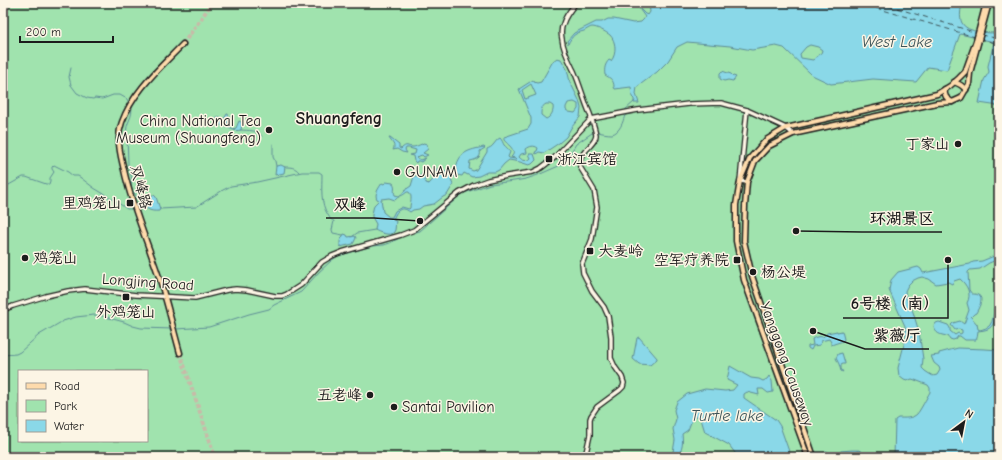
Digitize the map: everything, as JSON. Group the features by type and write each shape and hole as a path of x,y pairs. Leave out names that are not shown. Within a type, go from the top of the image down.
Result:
{"main road":[{"name":"Yanggong Causeway","path":"966,90 986,3"},
{"name":"Yanggong Causeway","path":"980,29 989,3"},
{"name":"Yanggong Causeway","path":"808,457 744,280 736,241 736,205 740,181 750,158 766,140 786,128 937,94 965,72 977,41"},
{"name":"双峰路","path":"180,353 165,296 128,189 119,150 119,138 122,123 130,104 146,83 184,44"},
{"path":"945,89 946,98 952,102 961,98 966,90 963,86 954,82"},
{"name":"Yanggong Causeway","path":"814,457 752,276 744,241 747,182 755,161 769,146 793,134 937,103 952,102"}],"street":[{"path":"576,3 564,19 562,25 562,39 564,49 574,72 595,132 595,140 583,153 580,166 594,190 597,207 592,239 582,264 583,273 592,292 607,312 611,337 611,358 624,383 623,387 597,407 591,416 590,435 585,457"},
{"path":"591,119 638,110 689,104 721,103 747,110 786,128 793,134"},
{"path":"747,110 740,181 747,182"},
{"name":"Longjing Road","path":"3,310 46,296 85,289 136,295 195,298 236,289 282,296 300,285 322,262 332,256 414,230 459,193 474,185 488,180 533,172 541,168 556,156 591,119"}],"green space":[{"path":"3,3 999,3 999,457 3,457"}],"water":[{"name":"West Lake","path":"649,3 962,3 960,13 962,23 968,29 979,32 999,33 999,106 979,103 984,80 989,72 988,66 994,42 960,34 947,70 928,67 916,82 873,79 831,84 812,75 784,48 776,46 752,50 730,46 687,42 677,47 668,61 657,72 637,87 636,94 639,103 634,103 631,87 615,89 610,78 605,75 606,65 609,60 611,61 613,58 615,51 614,41 610,35 604,31 592,27 576,34 572,37 568,44 567,41 574,33 596,22 614,19 633,23 641,22 645,17 640,9 648,15 650,12","holes":["810,45 818,47 822,50 820,55 813,60 801,58 800,54 806,47"]},
{"path":"557,58 561,59 567,69 570,82 579,100 581,108 580,117 566,137 544,153 539,152 536,154 535,152 538,148 535,146 526,149 527,153 521,154 519,157 527,160 531,158 529,154 534,154 536,160 532,164 529,165 509,160 495,172 487,172 479,176 472,177 464,173 462,176 457,175 451,178 453,185 447,195 434,204 423,206 410,212 404,209 399,210 393,220 396,221 394,232 384,234 375,230 376,224 372,214 374,205 379,200 377,199 376,195 382,183 393,183 395,195 399,196 411,186 414,176 421,176 422,173 437,169 442,169 449,174 456,170 459,159 465,153 484,147 485,148 480,151 479,157 470,161 469,169 473,171 476,170 487,152 487,149 500,138 510,152 508,157 516,159 511,157 513,155 513,150 504,140 504,137 528,129 531,124 531,118 519,89 533,80 537,83 541,82 553,61","holes":["531,84 536,95 525,99 522,90","574,102 578,104 578,109 575,113 566,110 568,103","550,104 553,106 552,114 546,119 541,115 544,105","434,171 439,173 429,184 426,183 425,177","409,192 411,196 409,209 402,207 395,211 392,217 389,217 383,212 381,199 389,198 395,200"]},
{"path":"722,71 736,77 733,81 724,81 720,79 720,73"},
{"path":"227,114 229,117 228,125 233,129 236,128 239,121 242,123 241,130 234,130 218,124 216,121 217,118 220,117 224,119"},
{"path":"389,138 399,145 399,148 401,149 406,146 413,147 423,143 427,144 428,149 423,153 428,155 424,157 422,155 419,156 417,158 421,160 426,158 421,162 417,161 416,163 413,156 409,155 415,154 416,150 406,148 405,150 407,153 397,149 393,150 394,145"},
{"path":"281,165 285,167 284,173 275,175 276,166"},
{"path":"154,195 160,209 159,211 148,209 143,202 143,199 147,196"},
{"path":"344,234 348,237 355,236 356,238 353,244 340,247 340,241"},
{"path":"999,254 999,259 980,269 970,270 968,272 969,290 972,294 980,296 981,299 976,313 971,317 977,324 978,329 980,330 989,326 993,319 994,308 999,306 999,313 993,325 988,329 978,331 976,340 965,340 960,336 953,340 950,339 948,336 939,334 934,326 939,322 948,325 950,331 955,335 962,333 962,330 955,330 951,325 960,321 964,324 969,310 967,303 969,293 965,284 960,279 954,281 952,284 948,282 936,284 929,279 922,277 912,281 905,291 919,332 923,359 922,368 928,373 933,376 937,375 940,370 934,363 931,356 939,355 939,353 958,348 999,350 999,457 894,457 895,420 898,418 915,416 922,407 930,392 930,388 928,385 912,379 907,381 899,376 898,368 906,337 905,326 889,290 891,280 898,272 918,267 923,273 982,261"},
{"path":"842,331 843,341 831,345 829,339 821,341 820,345 813,346 811,350 808,348 808,346 813,345 813,338 823,337 827,333"},
{"path":"639,337 657,358 650,365 639,364 633,359 637,338"},
{"path":"842,353 845,363 841,365 843,372 841,371 836,358 838,354"},
{"name":"Turtle lake","path":"730,366 751,378 763,381 769,376 772,381 773,392 768,393 763,389 758,389 759,395 747,392 744,394 744,398 776,420 780,426 791,457 738,457 729,445 705,432 701,419 698,416 693,417 688,430 682,434 682,446 677,457 670,457 673,452 675,440 673,429 676,419 674,410 677,402 687,394 705,389 725,391 733,390 737,385 727,380"},
{"path":"859,450 875,457 862,457 863,455 858,451 846,456 823,457 827,451 828,455 830,456 832,454 838,454 841,451"}],"waterway":[{"path":"71,68 69,77 71,85 77,93 93,99 102,99 113,95 120,95 127,99 129,103"},
{"path":"625,112 625,110 635,101"},
{"path":"131,105 132,113 126,131 128,164 132,179 132,190 137,197 143,201"},
{"path":"598,132 610,134 615,133 621,126 625,115"},
{"path":"241,130 255,131 262,136"},
{"path":"407,234 420,231 464,193 490,184 526,179 561,165 565,162 576,144 594,133"},
{"path":"273,144 273,157 276,166"},
{"path":"3,187 23,177 49,184 50,178 54,172 52,169 54,165 73,176 78,176 127,209 133,209"},
{"path":"285,167 296,169 299,172"},
{"path":"160,209 196,207 231,186 302,172 319,172 322,174 322,195 325,210 330,219 334,221 332,230 333,233 343,235"},
{"path":"136,208 143,205"},
{"path":"352,237 357,233 375,230"},
{"path":"176,329 209,327 269,309 301,292 319,272 338,256 372,246 384,245 401,237"},
{"path":"3,355 16,354 20,352 39,335 63,321 76,317 94,315 124,322 141,328 173,329"}],"ferry route":[{"path":"859,3 975,37"},
{"path":"880,3 977,33"},
{"path":"982,35 999,39"},
{"path":"980,39 999,44"}],"tunnel":[{"path":"183,44 212,3"},
{"path":"180,353 215,457"}],"place":[{"name":"China National Tea Museum (Shuangfeng)","path":"269,130"},
{"name":"丁家山","path":"958,144"},
{"name":"浙江宾馆","path":"549,159"},
{"name":"GUNAM","path":"397,172"},
{"name":"里鸡笼山","path":"130,203"},
{"name":"双峰","path":"420,221"},
{"name":"环湖景区","path":"796,231"},
{"name":"大麦岭","path":"590,251"},
{"name":"鸡笼山","path":"25,258"},
{"name":"空军疗养院","path":"737,260"},
{"name":"6号楼（南）","path":"948,260"},
{"name":"杨公堤","path":"753,272"},
{"name":"外鸡笼山","path":"126,297"},
{"name":"紫薇厅","path":"813,331"},
{"name":"五老峰","path":"370,395"},
{"name":"Santai Pavilion","path":"394,407"}],"district":[{"name":"Shuangfeng","path":"339,118"}]}
